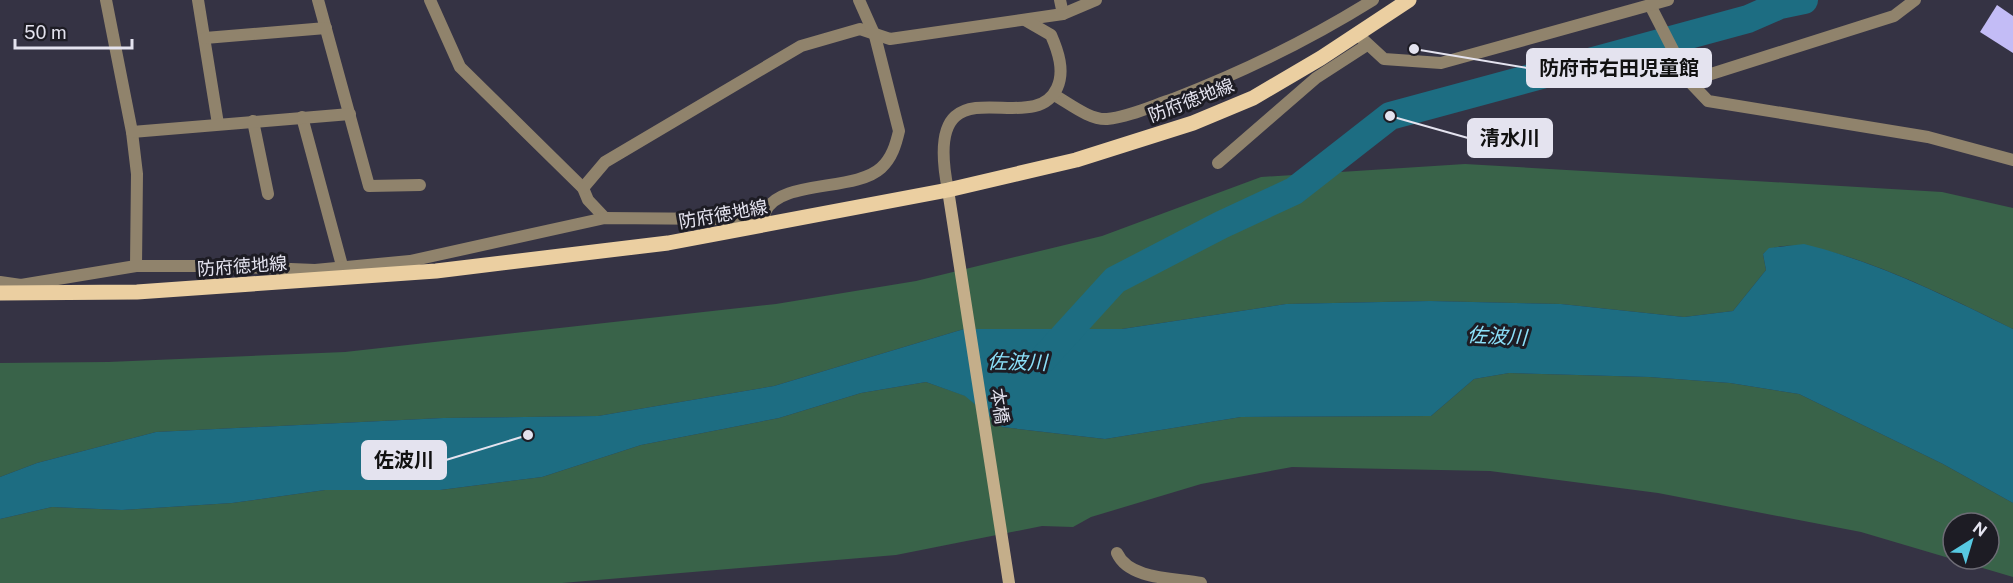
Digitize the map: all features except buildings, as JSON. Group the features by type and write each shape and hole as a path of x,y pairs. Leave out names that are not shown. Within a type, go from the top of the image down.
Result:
{"main road":[{"name":"防府徳地線","path":"0,293 21,289 137,292 343,272 574,255 668,243 948,190 1076,160 1192,123 1252,98 1362,40 1409,0"}],"street":[{"path":"106,0 132,132 136,174 135,266"},
{"path":"198,0 218,124"},
{"path":"318,0 369,186 420,185"},
{"path":"430,0 460,68 583,188 588,200 605,218"},
{"path":"0,282 21,289 135,266 219,266 343,272 410,261 605,218 713,219 764,226 766,212 781,196 867,177 880,169 890,158 899,130 875,36 859,0"},
{"path":"1060,0 1063,14"},
{"path":"583,188 605,162 801,46 860,29 875,36 890,39 1063,14 1096,0"},
{"path":"1054,94 1092,117 1107,119 1142,110 1235,75 1334,25 1373,0"},
{"path":"1218,163 1362,40 1384,58 1442,63 1668,0"},
{"path":"1686,76 1894,16 1915,0"},
{"path":"1650,5 1686,76 1708,101 1928,137 2013,160"},
{"path":"948,190 943,164 943,144 947,128 958,113 971,107 1042,105 1054,94 1060,80 1056,47 1051,35 1024,19"},
{"path":"205,38 326,28"},
{"path":"132,132 350,114"},
{"path":"302,117 343,272"},
{"path":"253,121 268,194"},
{"name":"本橋","path":"948,190 1009,583"},
{"path":"1118,553 1121,563 1132,571 1201,583"}],"green space":[{"path":"1465,164 1942,192 2013,208 2013,329 1886,270 1812,248 1783,246 1763,254 1766,270 1733,311 1684,317 1561,304 1430,301 1286,304 1122,329 964,329 774,386 598,416 443,418 156,432 37,463 0,477 0,363 108,362 345,352 776,304 916,281 1102,236 1261,177"},
{"path":"1509,373 1649,377 1730,383 1799,394 1943,464 2013,503 2013,577 1993,571 2001,571 2001,511 1941,511 1941,556 1861,532 1658,493 1490,471 1292,467 1201,484 1091,517 1073,527 1042,526 896,555 562,583 0,583 0,519 52,507 122,510 232,503 325,490 440,490 542,477 641,445 779,418 861,393 926,382 966,396 1002,427 1105,439 1241,417 1431,416 1474,379"}],"water":[{"path":"1804,244 1885,270 2013,329 2013,503 1943,464 1799,394 1730,383 1649,377 1509,373 1474,379 1431,416 1241,417 1105,439 1002,427 965,396 926,382 861,393 779,418 641,445 542,477 440,490 325,490 232,503 122,510 52,507 0,519 0,477 37,463 156,432 443,418 598,416 774,386 964,329 1122,329 1286,304 1430,301 1561,304 1684,317 1733,311 1766,270 1763,254 1769,248"}],"waterway":[{"path":"1043,359 1115,280 1221,225 1294,191 1390,116 1748,19 1780,5 1804,0"}],"place":[{"name":"防府市右田児童館","path":"1414,49"},
{"name":"清水川","path":"1390,116"},
{"name":"佐波川","path":"528,435"}]}
